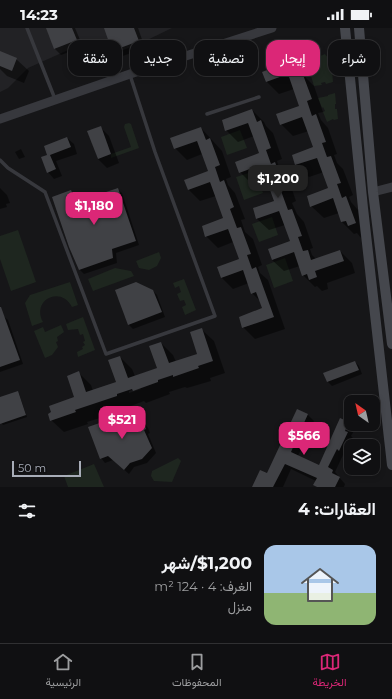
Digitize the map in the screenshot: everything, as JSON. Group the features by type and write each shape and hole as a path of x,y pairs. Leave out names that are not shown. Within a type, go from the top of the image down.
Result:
{"main road":[{"path":"345,28 363,208 392,465"},
{"path":"359,28 373,192 392,344"}],"street":[{"path":"186,56 272,28"},
{"path":"0,119 130,74"},
{"path":"373,192 392,187"}],"lane":[{"path":"27,28 55,99"},
{"path":"0,160 8,168 45,192 106,354 215,316 155,152 131,76"},
{"path":"207,114 259,96"}],"shaded area":[{"path":"0,28 172,28 147,40 130,40 130,47 122,51 122,40 68,40 68,50 28,68 8,88 0,92"},
{"path":"325,54 328,58 328,76 332,76 333,82 326,84 325,82 321,83 322,85 314,86 311,76 320,76 320,56"},
{"path":"335,93 335,109 337,109 338,119 333,119 327,122 323,112 325,111 323,107 322,108 318,98"},
{"path":"125,124 131,124 139,148 111,158 111,154 131,147 124,127"},
{"path":"240,130 247,148 227,155 221,137"},
{"path":"255,171 263,193 244,200 236,177"},
{"path":"272,217 278,235 259,242 252,224"},
{"path":"18,230 36,282 11,291 0,259 0,236"},
{"path":"159,252 161,258 157,266 149,270 139,268 136,261"},
{"path":"285,258 293,281 274,288 266,265"},
{"path":"115,268 131,271 134,276 93,291 88,279"},
{"path":"184,279 196,310 185,315 182,307 186,305 184,300 180,301 177,294 181,292 179,286 175,288 173,283"},
{"path":"70,282 78,305 72,307 67,300 61,297 55,296 49,298 41,307 40,314 43,322 32,326 25,303 30,295"},
{"path":"83,317 95,350 78,357 77,352 83,349 82,347 85,345 83,342 85,341 83,334 80,335 78,329 68,330 66,324"},
{"path":"61,325 64,332 57,337 58,341 56,342 58,347 52,355 45,358 34,331 43,327 45,332"},
{"path":"178,458 181,461 172,482 154,481 151,476 152,471"},
{"path":"94,464 104,487 68,487 64,476"}],"building":[{"path":"46,28 72,28 77,40 68,40 68,44 54,49"},
{"path":"104,28 134,28 139,40 130,40 130,44 122,47 122,40 108,40"},
{"path":"0,51 17,58 12,71 0,66"},
{"path":"266,70 266,76 282,76 266,82 262,72"},
{"path":"289,76 303,76 312,99 307,101 312,116 316,114 326,142 322,143 327,157 331,156 341,183 337,184 342,198 346,196 356,223 348,226 346,221 341,222 333,198 310,207 307,196 328,188 317,158 295,165 292,155 313,147 302,117 280,125 276,114 299,106"},
{"path":"252,109 257,122 261,120 271,148 266,150 271,164 275,162 285,189 281,191 288,210 292,209 302,236 298,237 303,251 308,250 311,260 340,250 344,261 315,271 317,277 309,280 307,274 302,276 294,252 272,260 268,249 290,241 279,211 256,219 253,208 274,201 261,165 239,173 235,162 259,153 248,123 225,131 222,120"},
{"path":"101,126 111,154 98,159 87,131"},
{"path":"201,127 206,140 210,138 220,165 215,167 220,182 224,180 234,207 230,209 237,228 241,227 251,254 247,255 252,269 256,267 274,317 242,328 239,317 262,308 256,292 251,294 243,270 221,278 217,267 239,259 228,229 205,237 202,226 223,218 210,182 188,190 184,180 208,171 197,141 174,149 170,138"},
{"path":"67,137 71,147 50,155 56,169 47,173 41,157 47,155 44,146"},
{"path":"118,188 136,241 112,249 113,258 79,270 69,247 52,197 71,190 76,202"},
{"path":"136,282 153,290 162,312 128,325 115,290"},
{"path":"0,307 20,360 0,367"},
{"path":"202,328 213,361 198,366 199,368 173,377 173,375 158,380 158,382 133,391 132,389 117,394 117,396 75,410 76,412 50,421 48,414 51,412 49,406 74,397 67,376 79,371 86,392 116,382 108,360 120,356 128,378 157,368 149,346 161,342 169,363 197,354 190,332"},
{"path":"355,361 359,370 327,382 323,373"},
{"path":"18,391 26,415 0,424 0,397"},
{"path":"297,409 308,414 291,452 319,465 340,418 344,420 344,431 348,432 339,451 337,449 328,467 333,470 332,473 340,477 335,487 317,487 313,485 317,478 285,464 273,487 252,487 260,470 267,473"},
{"path":"138,411 142,422 144,422 146,429 144,430 152,448 142,459 130,463 124,470 108,456 100,459 88,427 114,418 115,420"}]}
